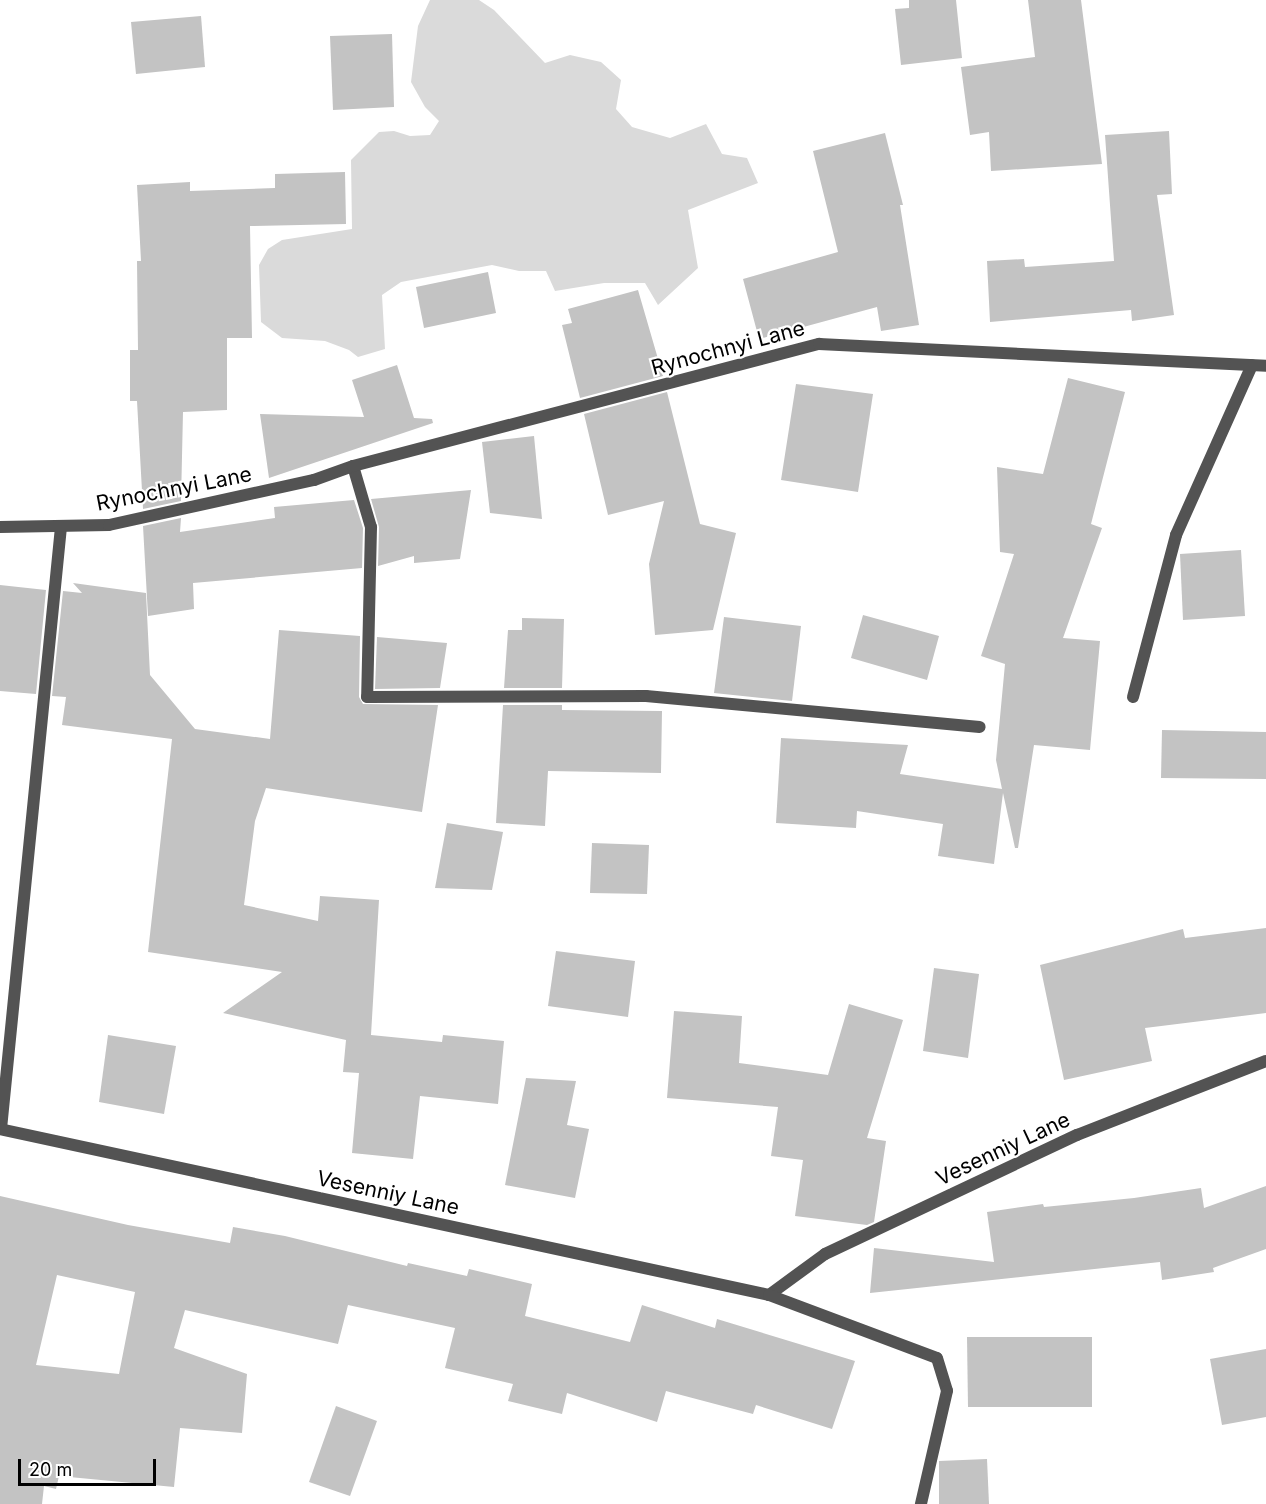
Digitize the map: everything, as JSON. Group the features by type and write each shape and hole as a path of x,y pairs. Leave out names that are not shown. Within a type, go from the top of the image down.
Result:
{"street":[{"name":"Rynochnyi Lane","path":"0,527 109,525 314,480 353,466 819,344 1266,366"},
{"path":"1133,698 1176,535 1252,365"},
{"path":"353,466 370,528 367,697 646,696 980,728"},
{"path":"0,1131 61,526"},
{"name":"Vesenniy Lane","path":"769,1296 825,1254 1077,1135 1266,1061"},
{"name":"Vesenniy Lane","path":"0,1131 769,1296 937,1358 946,1391 921,1504"}],"shaded area":[{"path":"430,0 479,0 494,10 545,63 570,55 601,62 621,80 616,109 632,127 670,138 706,124 722,154 747,158 758,183 688,210 698,268 658,305 645,283 604,283 555,291 546,271 519,271 492,265 401,282 382,295 385,349 358,357 349,350 325,341 282,338 261,322 259,265 268,249 282,240 352,229 351,160 379,132 394,131 410,136 430,135 439,121 425,107 411,82 418,26"}],"building":[{"path":"909,0 956,0 962,58 901,65 895,9 909,8"},
{"path":"1028,0 1081,0 1102,164 991,171 989,132 970,135 961,67 1035,57"},
{"path":"201,16 205,67 136,74 131,22"},
{"path":"392,34 394,107 333,110 330,36"},
{"path":"1169,131 1172,194 1157,195 1174,315 1132,321 1131,310 990,322 987,261 1024,259 1025,267 1114,261 1105,135"},
{"path":"885,133 903,205 900,205 919,325 881,331 877,307 759,339 743,279 838,252 813,151"},
{"path":"345,172 346,224 250,226 252,338 227,338 227,410 183,412 181,501 143,509 137,401 130,401 130,350 138,350 137,261 141,261 137,185 190,182 190,191 275,188 275,174"},
{"path":"488,272 496,313 424,328 416,287"},
{"path":"638,290 663,376 580,398 562,325 572,323 568,309"},
{"path":"397,365 414,418 432,419 433,423 269,478 260,414 364,417 352,380"},
{"path":"1068,378 1125,392 1091,524 1102,528 1063,638 1100,641 1090,750 1034,745 1018,848 1015,848 1003,793 994,864 938,856 943,824 857,811 856,828 776,823 781,738 908,745 900,774 1002,789 996,760 1005,664 981,656 1014,554 1000,552 997,467 1043,474"},
{"path":"796,384 873,394 858,492 781,480"},
{"path":"667,392 700,524 736,533 713,630 655,635 649,564 664,501 608,515 584,414"},
{"path":"534,436 542,519 490,513 482,442"},
{"path":"471,490 460,559 414,563 414,556 378,566 379,527 371,499"},
{"path":"354,500 363,528 362,568 193,583 194,609 148,616 143,526 181,518 180,532 275,518 274,507"},
{"path":"1241,550 1245,616 1183,620 1180,554"},
{"path":"73,583 146,593 150,675 195,729 270,739 279,630 360,636 359,697 363,704 438,705 422,812 266,788 255,821 244,905 318,921 320,896 379,900 371,1035 442,1042 443,1035 504,1041 498,1104 420,1096 413,1159 352,1153 359,1073 343,1072 346,1040 223,1013 282,972 148,952 172,739 62,725 66,697 52,696 63,591 82,593"},
{"path":"0,585 46,590 36,694 0,691"},
{"path":"863,615 939,636 927,680 851,658"},
{"path":"724,617 801,626 792,701 714,693"},
{"path":"522,618 564,619 562,688 504,688 508,630 522,630"},
{"path":"377,637 447,643 440,688 375,689"},
{"path":"503,705 562,705 562,710 662,711 661,773 548,771 545,826 496,823"},
{"path":"1162,730 1266,732 1266,779 1161,778"},
{"path":"447,823 503,832 492,890 435,888"},
{"path":"592,843 649,845 647,894 590,893"},
{"path":"1266,928 1266,1013 1145,1028 1152,1061 1064,1080 1040,965 1183,929 1185,938"},
{"path":"556,951 635,961 628,1017 548,1006"},
{"path":"934,968 979,974 968,1058 923,1051"},
{"path":"849,1004 903,1020 867,1138 886,1141 874,1222 867,1225 795,1216 803,1160 771,1156 778,1107 667,1098 674,1011 742,1016 739,1063 828,1075"},
{"path":"108,1035 176,1046 164,1114 99,1102"},
{"path":"526,1078 576,1081 567,1125 589,1129 575,1198 505,1185"},
{"path":"1266,1186 1266,1249 1213,1268 1214,1272 1162,1280 1160,1262 870,1293 874,1248 994,1262 987,1212 1043,1204 1044,1207 1134,1198 1201,1188 1204,1208"},
{"path":"0,1196 128,1225 230,1243 233,1227 285,1236 407,1266 408,1263 467,1276 469,1269 532,1284 525,1316 630,1342 642,1305 715,1328 717,1319 855,1361 832,1429 756,1405 753,1414 666,1391 657,1422 567,1393 562,1414 508,1401 513,1384 445,1368 455,1328 348,1305 338,1344 185,1310 174,1348 247,1374 242,1433 180,1428 174,1487 59,1476 56,1489 44,1486 42,1504 0,1504","holes":["57,1275 135,1292 119,1374 36,1365"]},
{"path":"967,1337 1092,1337 1092,1407 968,1407"},
{"path":"1266,1349 1266,1417 1222,1425 1210,1359"},
{"path":"336,1406 377,1421 350,1496 309,1482"},
{"path":"987,1459 989,1504 939,1504 939,1461"}]}
